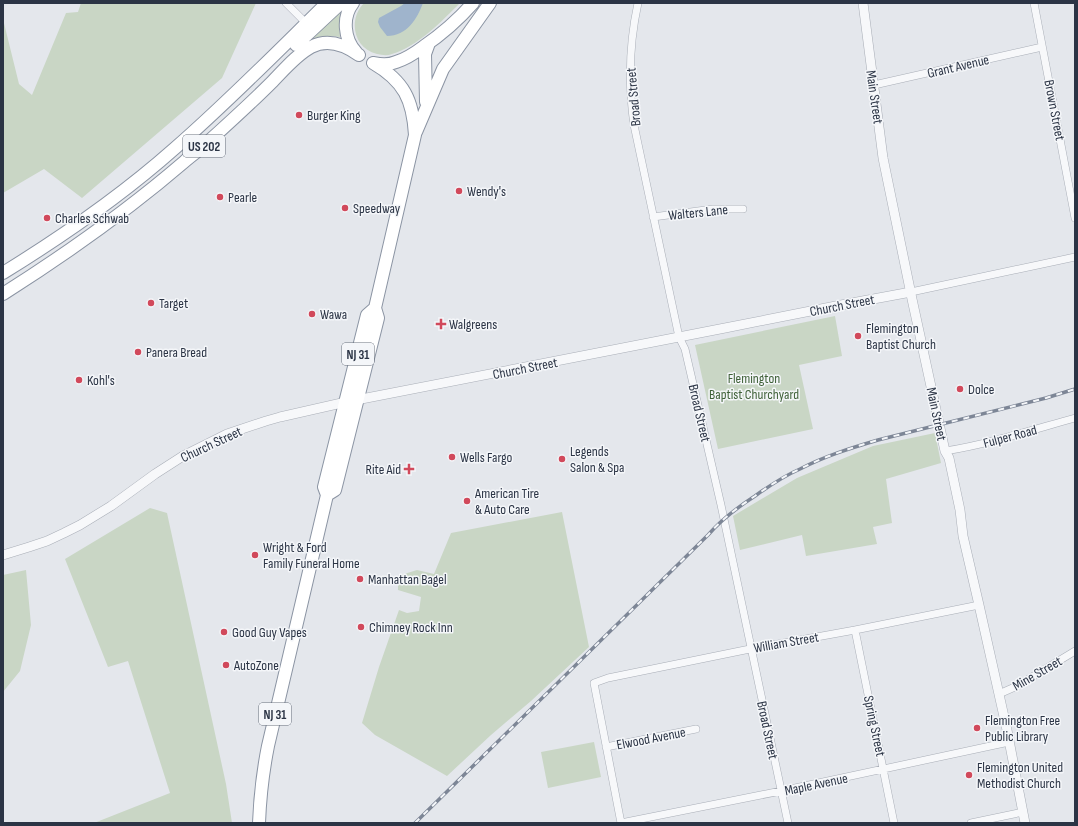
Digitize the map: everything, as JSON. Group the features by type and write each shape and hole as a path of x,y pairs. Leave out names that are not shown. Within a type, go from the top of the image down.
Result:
{"highway":[{"name":"US 202","path":"3,273 87,218 174,150 327,3"},
{"path":"174,150 233,103 341,3"},
{"path":"353,3 348,12 346,33 353,49 359,55"},
{"path":"373,63 384,64 396,62 408,57 452,25 473,3"},
{"path":"425,109 443,69 490,3"},
{"name":"US 202","path":"3,294 90,236 148,192 209,142 306,51 317,45 332,43 342,45 373,63"},
{"name":"NJ 31","path":"259,823 264,766 327,495 324,487 352,402 367,315 375,308 415,135 425,109 425,54 429,43"},
{"name":"NJ 31","path":"373,63 396,79 402,88 411,106 415,135"}],"street":[{"path":"286,3 306,24"},
{"name":"Broad Street","path":"638,3 630,56 632,111 679,338 685,349 715,477 788,823"},
{"name":"Main Street","path":"862,3 884,158 910,292 945,451 960,510 963,538 1009,742 1025,823"},
{"name":"Brown Street","path":"1034,3 1075,218"},
{"name":"Grant Avenue","path":"874,85 1042,46"},
{"name":"Walters Lane","path":"654,217 713,209 743,209"},
{"name":"Church Street","path":"3,555 46,541 80,525 111,506 183,456 227,434 254,424 352,402 679,338 841,304 910,292 1075,257"},
{"name":"Fulper Road","path":"945,451 1019,435 1075,418"},
{"name":"William Street","path":"594,683 608,678 751,649 979,605"},
{"name":"Spring Street","path":"855,630 894,823"},
{"name":"Mine Street","path":"998,694 1017,686 1075,651"},
{"name":"Elwood Avenue","path":"594,683 621,823"},
{"name":"Elwood Avenue","path":"606,747 696,729"},
{"name":"Maple Avenue","path":"621,823 884,770 1009,742"},
{"path":"971,823 1023,812"}],"green space":[{"path":"81,3 256,3 222,78 82,198 44,169 3,193 3,19 19,84 32,95 66,13 78,12"},
{"path":"364,3 460,3 420,40 401,51 386,55 369,51 358,39 355,25 356,17"},
{"path":"342,10 339,21 340,37 323,36 306,42"},
{"name":"Flemington Baptist Churchyard","path":"835,316 842,356 799,365 813,429 718,449 695,345"},
{"path":"935,433 941,463 886,479 892,523 873,527 877,544 806,556 802,535 740,550 733,516 797,478 873,446"},
{"path":"150,508 167,513 226,784 232,823 94,823 170,793 128,661 108,667 65,559"},
{"path":"562,512 589,647 447,776 375,735 362,723 379,667 399,610 407,613 419,611 421,597 398,590 398,576 417,570 434,574 451,533"},
{"path":"26,570 31,625 20,671 3,692 3,575"},
{"path":"594,742 601,777 548,788 541,752"}],"water":[{"path":"405,3 423,3 418,15 406,30 387,36 380,27 378,22 379,18"}],"railway":[{"path":"415,823 718,524 736,509 771,485 809,464 858,446 1046,398 1075,389"}],"place":[{"name":"Burger King","path":"299,115"},
{"name":"Wendy's","path":"459,191"},
{"name":"Pearle","path":"220,197"},
{"name":"Speedway","path":"345,208"},
{"name":"Charles Schwab","path":"47,218"},
{"name":"Target","path":"151,303"},
{"name":"Wawa","path":"312,314"},
{"name":"Walgreens","path":"441,324"},
{"name":"Flemington Baptist Church","path":"858,336"},
{"name":"Panera Bread","path":"138,352"},
{"name":"Kohl's","path":"79,380"},
{"name":"Dolce","path":"960,389"},
{"name":"Wells Fargo","path":"452,457"},
{"name":"Legends Salon & Spa","path":"562,459"},
{"name":"Rite Aid","path":"409,469"},
{"name":"American Tire & Auto Care","path":"467,501"},
{"name":"Wright & Ford Family Funeral Home","path":"255,555"},
{"name":"Manhattan Bagel","path":"360,579"},
{"name":"Chimney Rock Inn","path":"361,627"},
{"name":"Good Guy Vapes","path":"224,632"},
{"name":"AutoZone","path":"226,665"},
{"name":"Flemington Free Public Library","path":"977,728"},
{"name":"Flemington United Methodist Church","path":"969,775"}]}
